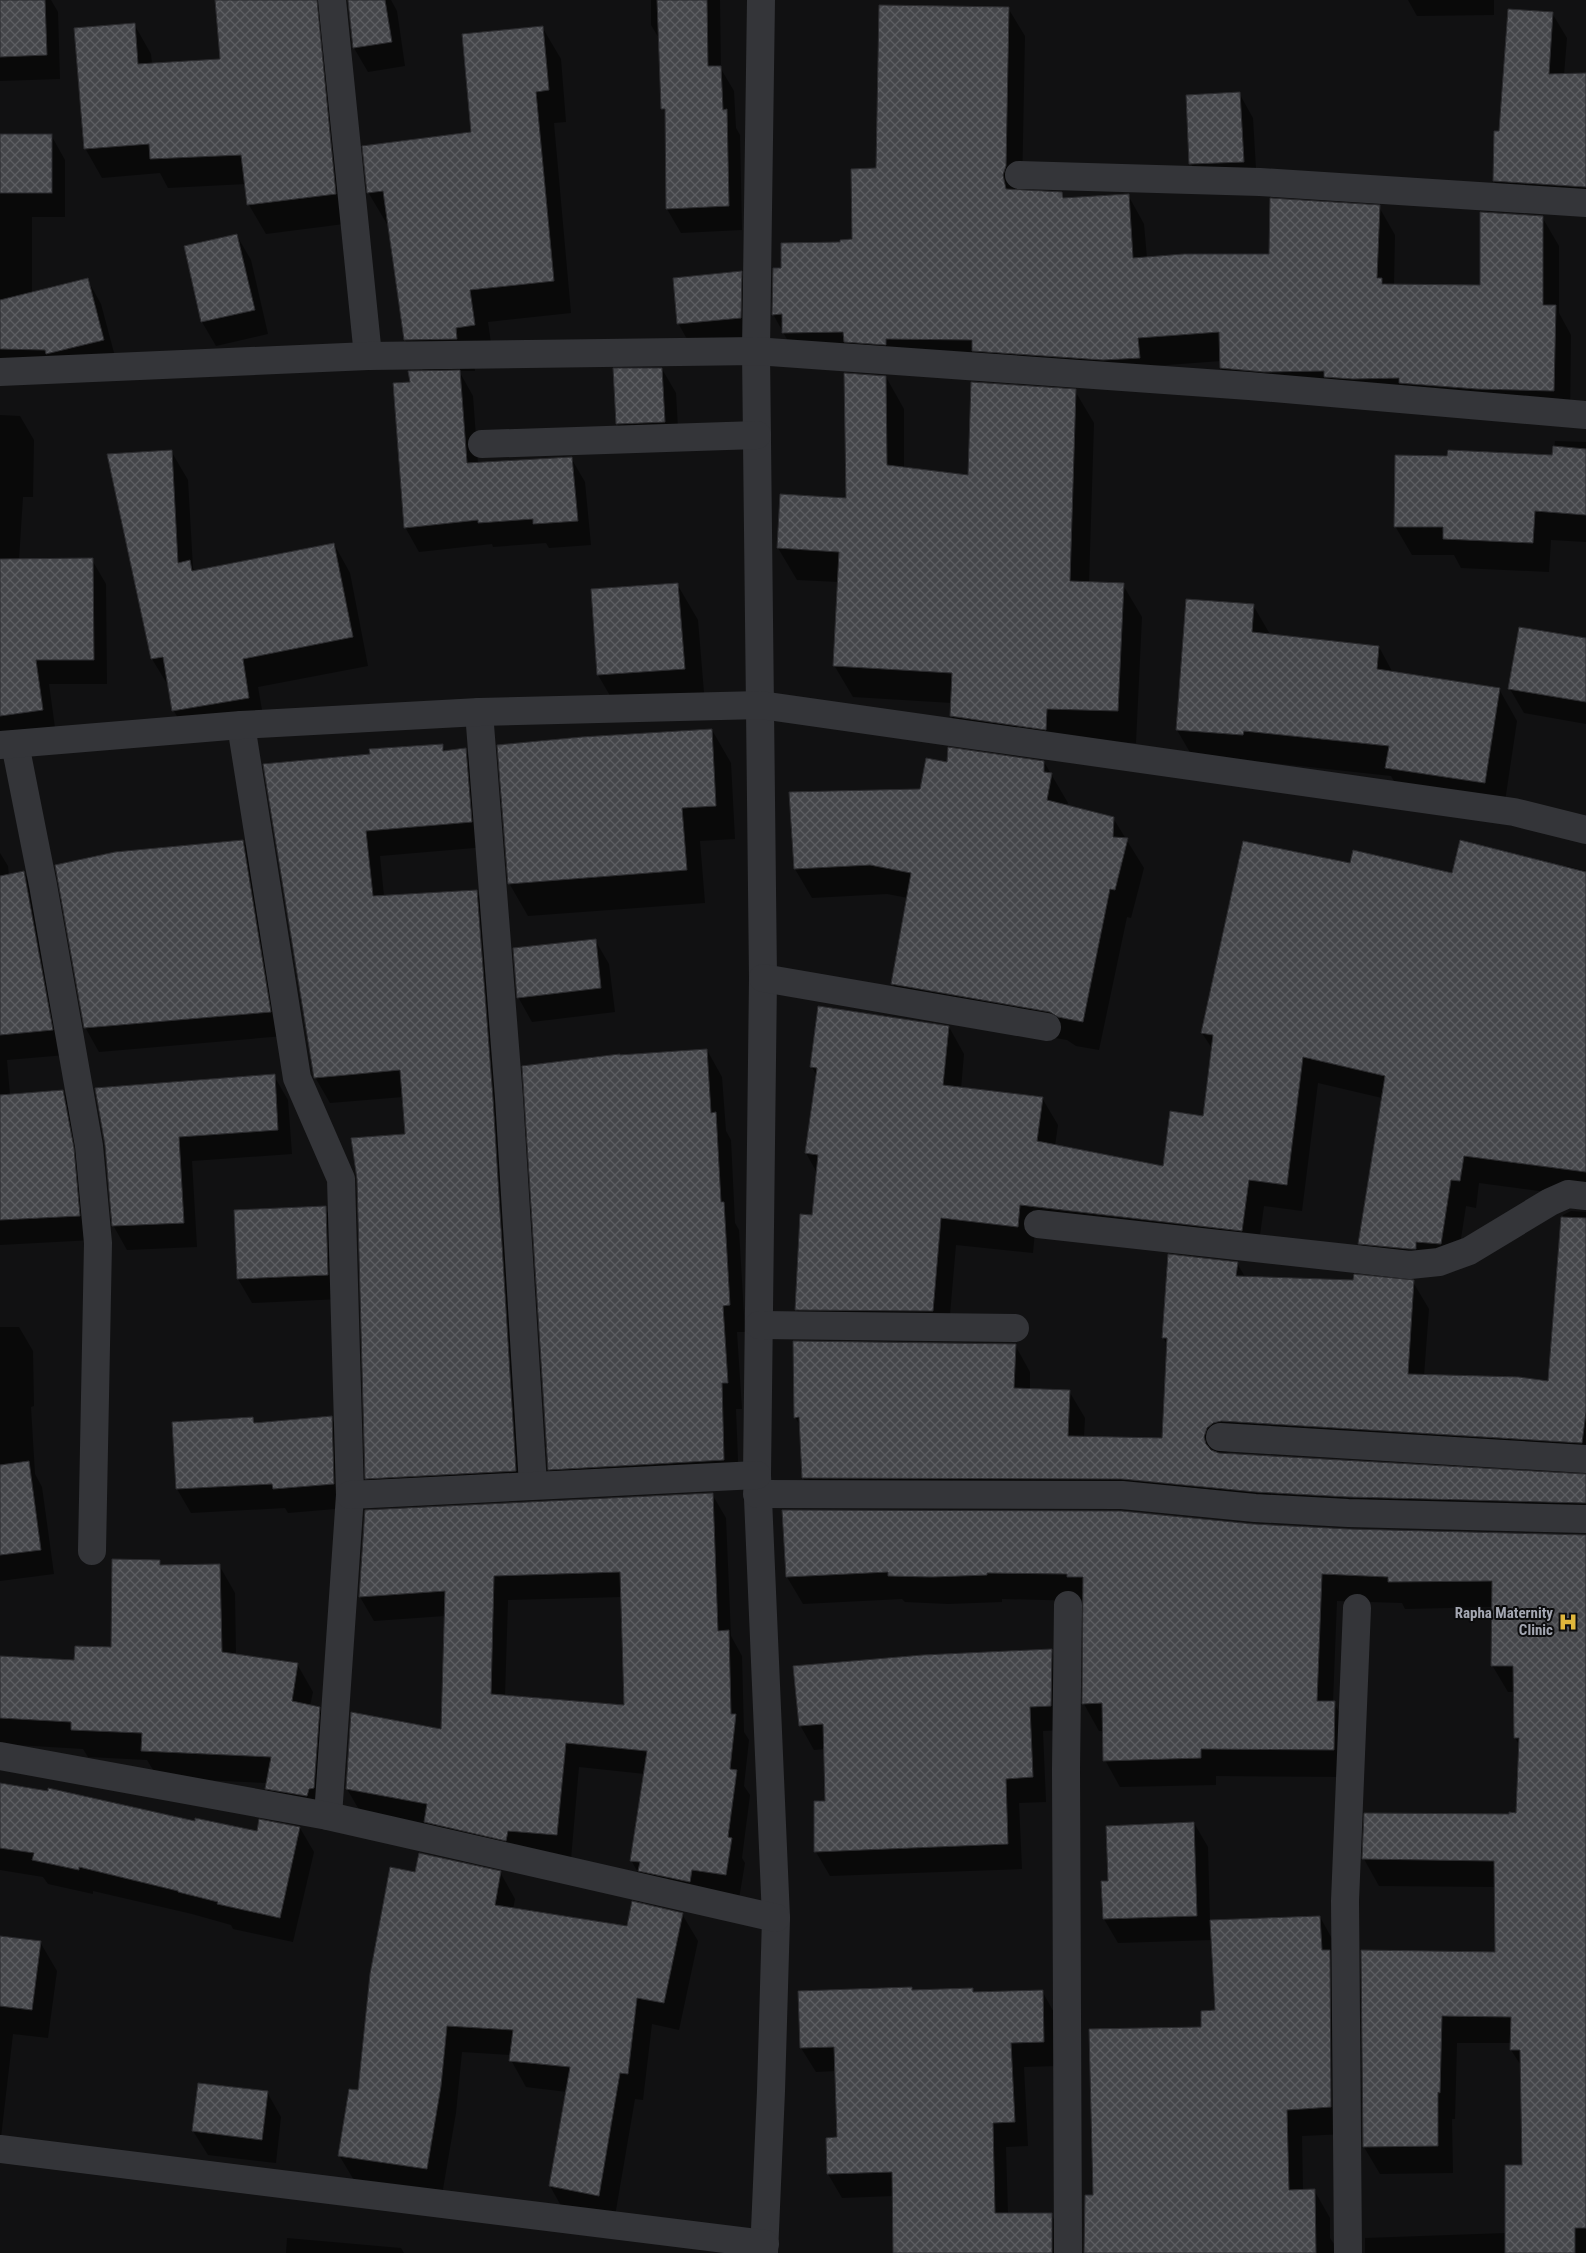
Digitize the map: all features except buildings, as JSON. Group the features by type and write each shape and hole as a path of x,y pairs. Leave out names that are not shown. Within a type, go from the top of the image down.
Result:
{"street":[{"path":"332,0 368,356"},
{"path":"0,2149 764,2249 776,1918 757,1484 763,978 762,705 756,351 761,0"},
{"path":"1019,175 1260,182 1586,202"},
{"path":"0,372 368,356 756,351 1249,386 1586,415"},
{"path":"482,444 757,434"},
{"path":"92,1551 98,1243 89,1146 43,885 8,744 241,725 479,712 762,705 1514,812 1586,830"},
{"path":"479,712 509,1098 533,1484"},
{"path":"241,725 297,1078 341,1180 350,1494 328,1816"},
{"path":"763,978 1047,1027"},
{"path":"1038,1224 1410,1265 1439,1262 1469,1251 1550,1202 1568,1194 1586,1196"},
{"path":"759,1324 1015,1328"},
{"path":"1220,1437 1586,1459"},
{"path":"350,1494 533,1484 757,1484 1122,1495 1255,1508 1348,1513 1586,1520"},
{"path":"1068,1605 1066,1769 1068,2253"},
{"path":"1348,2253 1345,1900 1357,1608"},
{"path":"0,1756 328,1816 776,1918"}],"place":[{"name":"Rapha Maternity Clinic","path":"1568,1622"}]}
